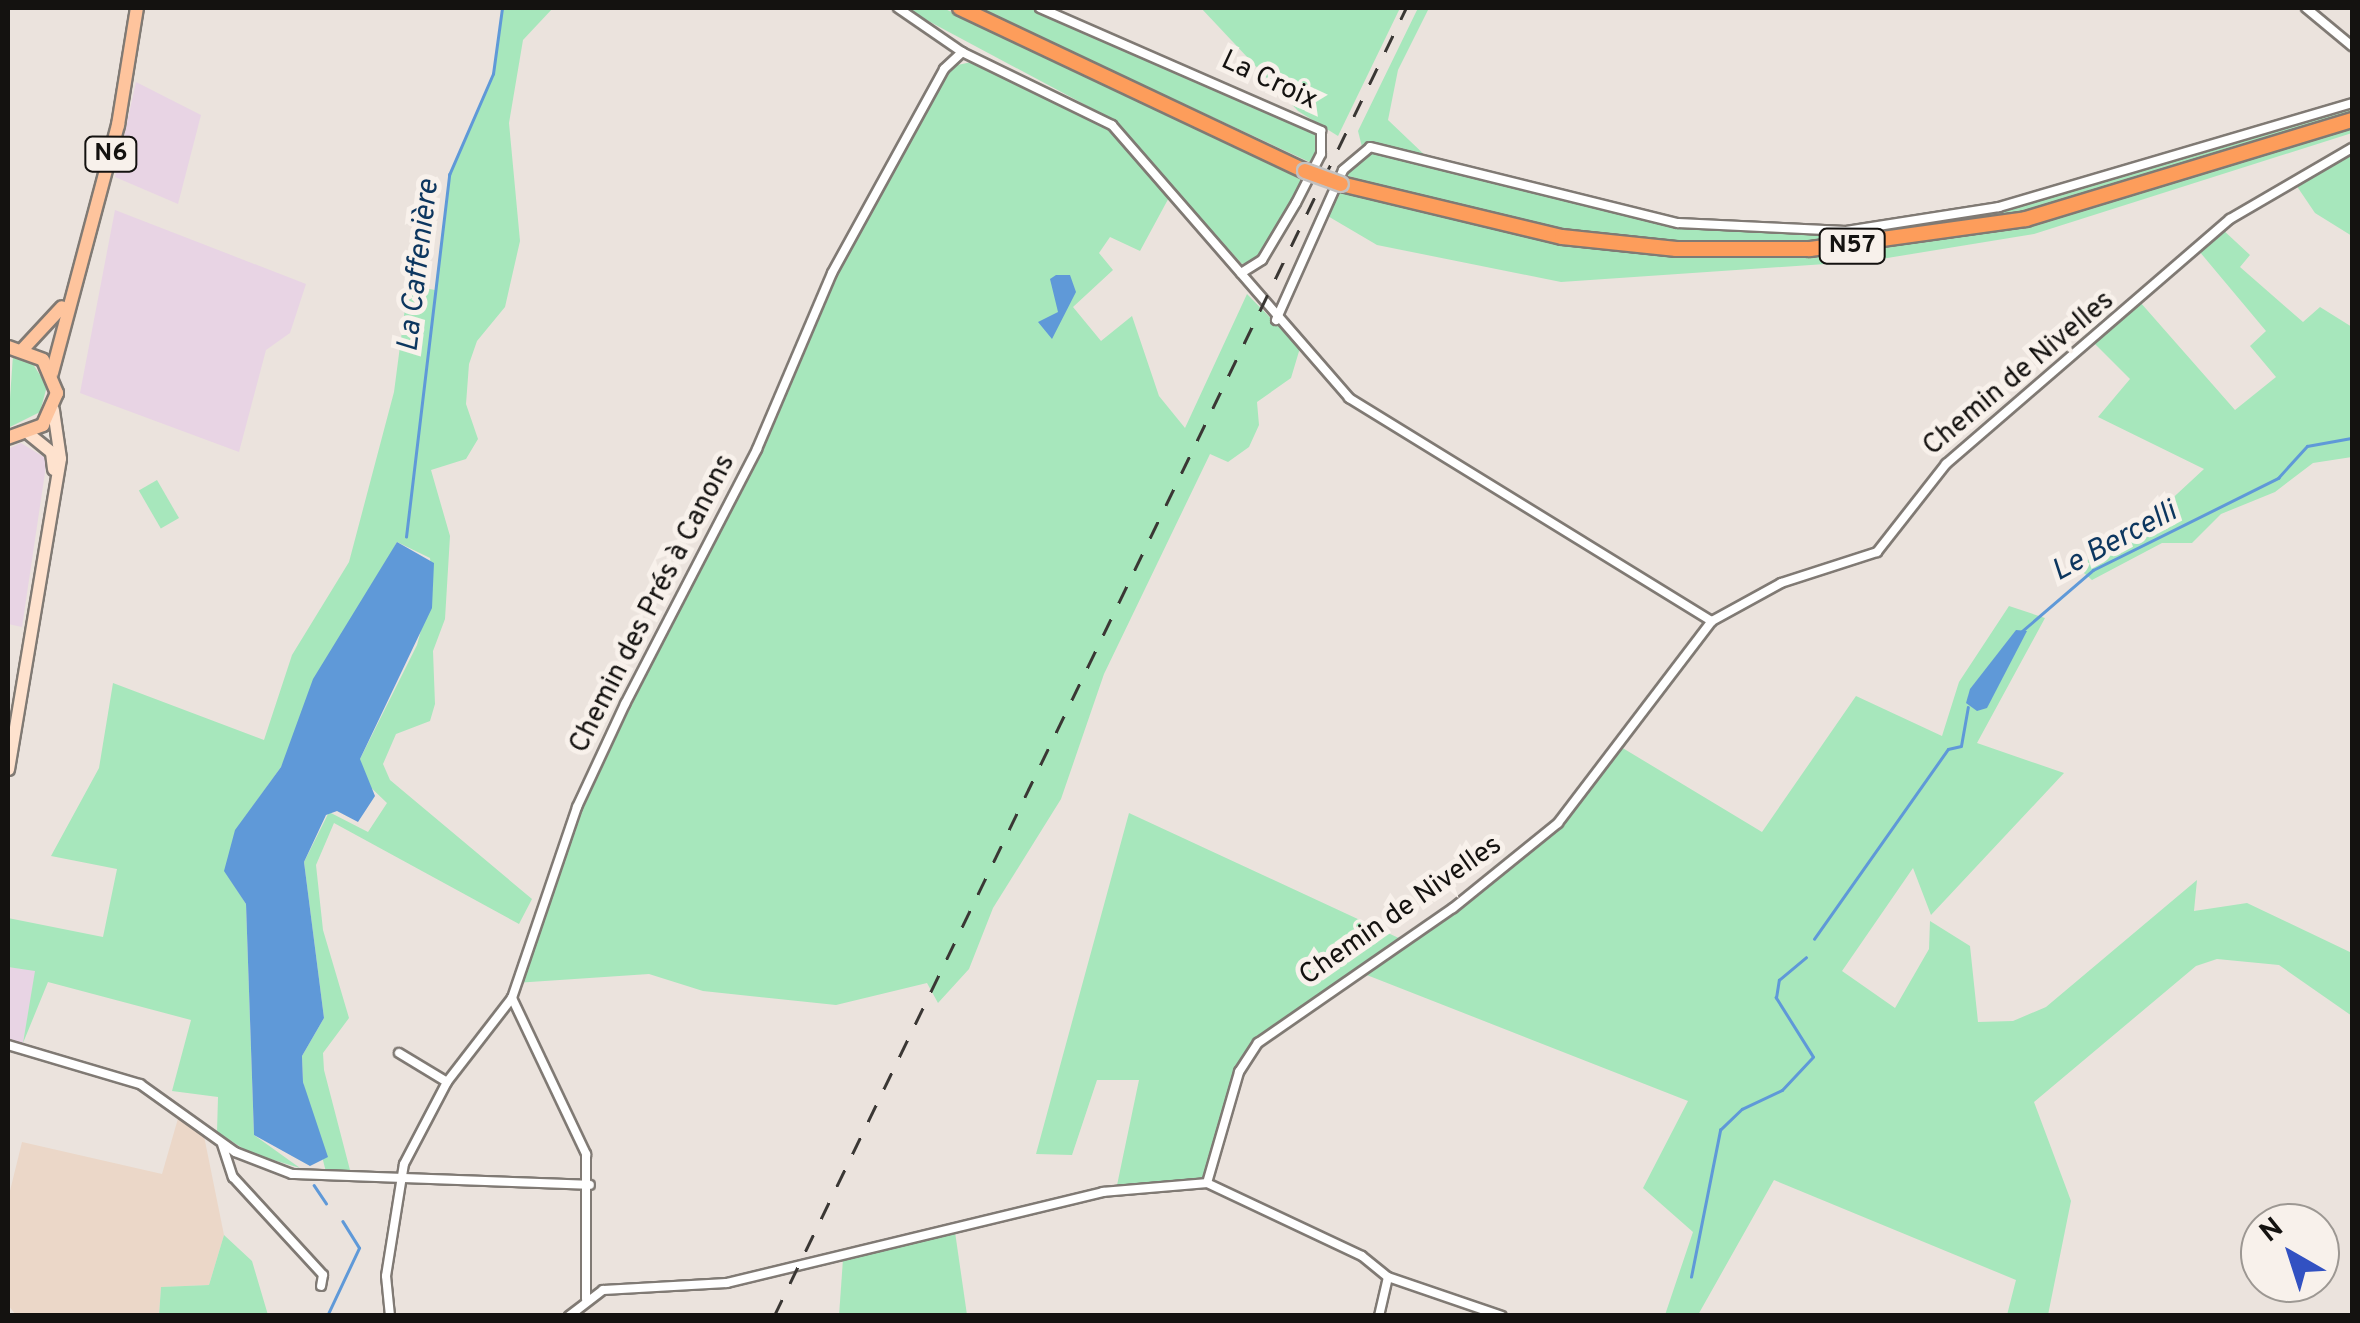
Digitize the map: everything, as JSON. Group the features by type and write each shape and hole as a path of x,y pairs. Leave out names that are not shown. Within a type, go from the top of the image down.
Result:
{"highway":[{"name":"N57","path":"960,8 1305,171 1342,184 1577,239 1810,250 1960,232 2064,210 2352,120"}],"main road":[{"name":"N6","path":"53,410 52,373 68,296 118,126 137,8"},
{"name":"N6","path":"23,349 46,332 68,296"},
{"path":"8,348 23,349 52,373"},
{"path":"9,439 29,434 53,410"}],"street":[{"path":"898,8 962,52 1112,125 1276,320 1363,409 1712,621"},
{"name":"La Croix","path":"1040,8 1321,131 1321,154 1296,203 1262,260 1241,274"},
{"path":"2306,8 2352,46"},
{"name":"Chemin des Prés à Canons","path":"397,1180 447,1082 512,998 577,807 624,704 758,449 832,273 944,69 962,52"},
{"path":"1276,320 1343,170 1370,147 1678,223 1846,231 1999,207 2352,103"},
{"name":"Chemin de Nivelles","path":"1207,1183 1239,1072 1258,1043 1453,908 1558,823 1712,621 1781,583 1877,552 1946,464 2230,219 2352,148"},
{"path":"8,769 60,458 53,410"},
{"path":"8,734 54,474 51,452 29,434"},
{"path":"512,998 577,1120 590,1185 586,1299"},
{"path":"8,1045 140,1084 222,1144 292,1174 590,1185"},
{"path":"399,1053 447,1082"},
{"path":"222,1144 232,1177 323,1275 321,1286"},
{"path":"390,1316 386,1276 397,1180"},
{"path":"568,1316 586,1299 641,1286 727,1284 1103,1192 1207,1183 1362,1256 1388,1277 1502,1316"},
{"path":"1378,1316 1388,1277"}],"shaded area":[{"path":"136,82 201,115 178,204 115,177"},
{"path":"115,210 306,284 290,333 266,350 239,452 80,393"},
{"path":"21,443 47,459 22,627 8,624 8,449"},
{"path":"8,967 36,970 23,1043 8,1039"},
{"path":"179,1115 204,1136 224,1235 209,1285 161,1287 159,1315 16,1315 8,1305 8,1199 22,1142 162,1174"}],"green space":[{"path":"502,8 553,8 523,40 509,123 520,241 505,307 477,341 469,364 466,404 478,439 466,459 431,470 450,536 445,619 433,651 435,704 430,721 396,734 383,764 390,780 532,899 519,924 334,823 316,865 323,930 349,1018 323,1053 351,1174 326,1172 303,1082 302,1056 324,1018 304,862 329,812 368,832 387,803 362,779 360,759 417,645 433,586 430,558 397,542 281,767 236,830 225,871 246,904 254,1135 300,1168 250,1153 217,1132 218,1097 172,1091 191,1020 48,982 23,1043 35,971 8,967 8,918 103,937 117,869 51,856 99,768 113,683 264,740 292,655 349,562 394,392 408,285 435,290 449,175 493,74"},
{"path":"904,8 943,8 1307,179 1261,258 1242,264 1108,117"},
{"path":"976,8 1031,8 1315,129 1322,146 1314,164"},
{"path":"1201,8 1400,8 1338,136 1298,111"},
{"path":"1418,8 1429,8 1398,70 1388,120 1431,161 1380,146 1363,151 1358,131"},
{"path":"981,60 1114,130 1172,192 1140,251 1110,237 1099,253 1113,270 1073,307 1101,341 1132,316 1159,396 1185,428 1247,294 1300,348 1291,378 1257,402 1259,425 1249,447 1228,462 1210,454 1104,674 1061,799 993,908 969,969 938,1003 927,983 836,1005 703,991 649,974 515,983 580,808 759,451 836,272 948,67"},
{"path":"2352,106 2352,114 2021,215 1853,240 1645,240 1518,223 1344,175 1370,149 1683,226 1846,233 1998,209"},
{"path":"2352,126 2352,133 2034,234 1869,261 1561,282 1377,245 1326,215 1339,190 1517,235 1643,254 1855,252 2024,225"},
{"path":"2352,148 2352,236 2315,213 2294,182"},
{"path":"2221,228 2250,255 2240,267 2303,322 2320,307 2352,327 2352,457 2313,463 2275,492 2221,514 2192,543 2162,543 2092,580 2077,567 2150,519 2204,469 2098,417 2130,379 2092,341 2140,302 2235,410 2276,377 2250,346 2266,331 2199,251"},
{"path":"13,355 31,361 47,386 40,412 8,428"},
{"path":"157,480 179,518 161,529 139,490"},
{"path":"2009,606 2045,618 1977,743 2064,773 1931,915 1913,868 1842,971 1895,1008 1929,949 1930,921 1970,946 1978,1022 2013,1021 2046,1007 2197,880 2194,911 2247,903 2352,953 2352,1016 2279,965 2217,959 2196,966 2034,1102 2071,1201 2048,1315 2007,1315 2016,1280 1774,1180 1698,1315 1665,1315 1693,1232 1643,1188 1688,1101 1354,970 1285,1020 1243,1063 1207,1183 1116,1190 1139,1080 1097,1080 1072,1155 1036,1154 1129,813 1403,940 1558,823 1616,744 1762,832 1856,696 1942,736 1959,682"},
{"path":"954,1225 967,1315 839,1316 843,1259"},
{"path":"224,1235 252,1261 268,1315 159,1315 161,1287 209,1285"}],"water":[{"path":"1070,275 1076,292 1052,339 1038,322 1058,312 1050,279"},
{"path":"397,542 434,563 432,608 360,759 375,796 358,822 337,811 326,815 304,862 324,1018 302,1056 303,1082 328,1157 310,1166 254,1135 246,904 224,871 235,830 281,767 313,679"},
{"path":"2016,630 2027,631 1987,708 1977,711 1966,703 1970,689"}],"waterway":[{"name":"La Caffenière","path":"406,537 449,175 493,74 502,8"},
{"name":"Le Bercelli","path":"2021,632 2093,570 2278,478 2307,446 2352,438"},
{"name":"Le Bercelli","path":"1814,939 1948,749 1961,746 1968,708"},
{"path":"1691,1277 1720,1130 1742,1109 1782,1090 1813,1057 1776,998 1779,980 1806,957"},
{"path":"314,1185 326,1203"},
{"path":"327,1316 359,1248 343,1222"}],"railway":[{"path":"774,1316 1406,8"}]}
